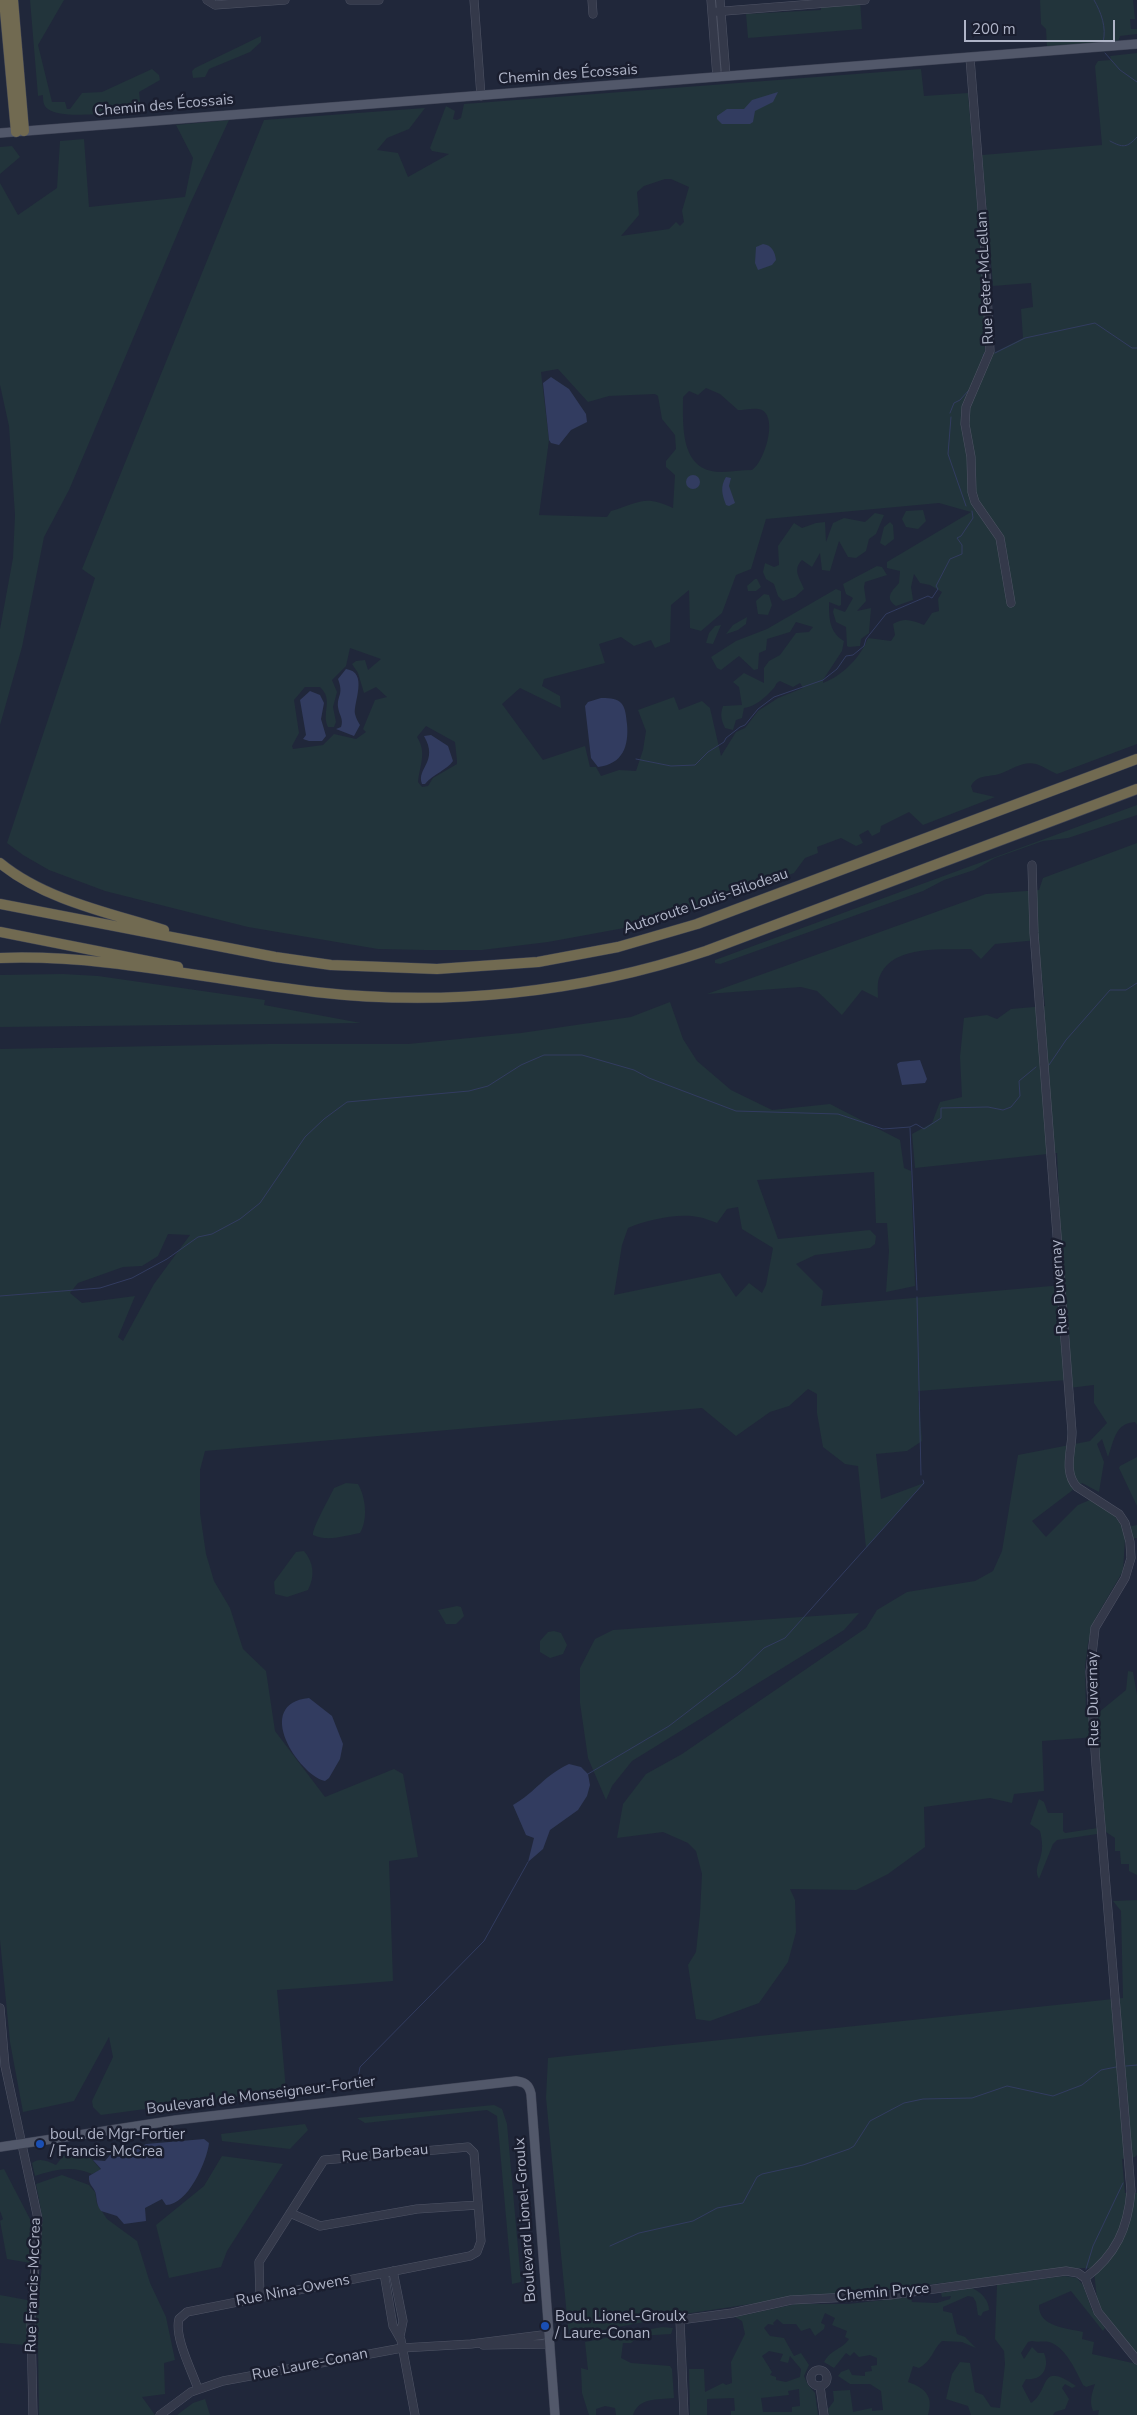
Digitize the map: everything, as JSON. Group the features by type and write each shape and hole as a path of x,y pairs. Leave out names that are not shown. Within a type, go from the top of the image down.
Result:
{"highway":[{"path":"4,0 20,131"},
{"path":"13,0 20,131"},
{"name":"Autoroute Louis-Bilodeau","path":"206,944 306,962 405,969 505,965 599,951 656,937 713,918 1137,759"},
{"path":"0,958 38,958 90,962 365,996 442,998 517,993 605,979 666,964 715,948 1137,789"},
{"path":"0,863 18,876 54,893 206,944"},
{"path":"0,904 206,944"},
{"path":"0,932 273,986"}],"main road":[{"name":"Chemin des Écossais","path":"0,133 1137,44"},
{"name":"Boulevard de Monseigneur-Fortier","path":"0,2147 107,2129 262,2109 516,2081 526,2084"},
{"name":"Boulevard Lionel-Groulx","path":"526,2084 530,2094 555,2415"}],"street":[{"path":"207,0 215,5 285,0"},
{"path":"350,0 379,0"},
{"path":"474,0 481,96"},
{"path":"592,0 593,14"},
{"path":"711,0 721,77"},
{"path":"720,0 721,77"},
{"path":"712,12 865,0"},
{"name":"Rue Peter-McLellan","path":"970,58 984,235 990,351 986,366 966,407 965,424 972,457 973,498 1000,538 1011,603"},
{"name":"Rue Duvernay","path":"1032,864 1034,942 1071,1423 1069,1470 1072,1482 1077,1487 1119,1514 1125,1523 1130,1542 1130,1558 1125,1578 1095,1628 1090,1672 1096,1774 1131,2191 1129,2216 1124,2230 1105,2261 1086,2278"},
{"name":"Rue Francis-McCrea","path":"0,2008 5,2066 38,2219 30,2325 33,2415"},
{"name":"Rue Barbeau","path":"260,2298 259,2262 324,2160 468,2147 474,2153 480,2249"},
{"path":"290,2213 320,2226 417,2209 478,2205"},
{"name":"Rue Nina-Owens","path":"198,2389 181,2341 178,2325 179,2319 187,2312 470,2256 480,2249"},
{"path":"393,2271 402,2321 400,2336 414,2415"},
{"name":"Chemin Pryce","path":"684,2415 680,2320 732,2313 791,2300 890,2294 1066,2271 1078,2273 1086,2278"},
{"path":"384,2273 393,2326 400,2336"},
{"path":"1086,2278 1098,2312 1137,2360"},
{"name":"Rue Laure-Conan","path":"160,2415 180,2398 198,2389 223,2381 402,2348 471,2344 542,2335 549,2332"},
{"name":"Rue Laure-Conan","path":"471,2344 496,2346 550,2344"},
{"path":"820,2386 824,2415"}],"shaded area":[{"path":"30,0 64,0 38,45 52,102 65,102 67,109 70,109 82,93 102,92 152,69 159,75 160,80 139,92 141,109 79,115 56,113 46,108 43,95 38,96"},
{"path":"821,0 860,0 862,29 748,38 746,14 821,10"},
{"path":"1040,0 1133,0 1135,19 1130,19 1131,29 1137,29 1137,34 1120,36 1118,42 1047,48 1046,29 1041,24"},
{"path":"261,36 261,42 250,52 209,69 205,77 193,78 192,71 195,68"},
{"path":"1137,53 1137,744 1057,774 1031,763 1022,764 998,774 981,777 971,786 973,792 995,797 923,825 909,812 881,826 880,832 872,836 868,830 859,835 863,843 856,846 841,838 817,847 818,853 805,858 794,873 700,908 646,924 548,942 482,950 378,949 248,927 105,891 49,870 7,843 95,578 82,569 264,120 425,108 409,129 387,138 377,150 398,153 408,177 449,154 432,151 430,148 446,106 455,111 453,119 457,120 461,118 464,104 921,69 924,96 968,93 983,274 985,353 995,352 1023,338 1021,309 1033,307 1031,283 993,286 982,155 1102,145 1095,66 1098,61 1111,60 1110,56","holes":["665,179 671,179 689,187 682,211 684,222 680,226 676,222 669,229 621,236 639,215 637,192 644,186","558,369 588,402 609,396 655,394 658,396 662,419 675,435 676,449 666,461 666,467 675,475 673,508 655,501 642,501 611,511 607,517 539,515 549,440 541,372","706,388 720,394 738,410 759,409 767,415 769,422 768,440 761,459 752,470 720,472 707,470 697,464 686,445 684,433 683,397 689,391 698,395","939,503 971,512 887,562 887,568 900,571 899,583 890,594 892,603 896,606 913,600 911,587 914,574 920,583 930,585 942,592 938,599 939,611 932,613 924,625 908,620 901,620 893,624 895,635 891,641 868,638 856,659 844,671 830,680 823,683 823,680 842,651 844,641 835,633 830,619 829,602 841,605 841,591 836,589 767,629 736,641 711,657 717,668 721,670 739,656 754,670 758,669 759,653 766,650 767,639 790,632 796,622 813,627 809,632 796,633 780,655 769,661 764,668 764,683 744,673 733,682 739,687 742,705 723,706 721,715 725,728 733,730 736,720 742,718 744,708 752,706 763,699 774,689 778,682 780,681 793,687 800,683 803,688 778,698 758,711 745,728 736,732 721,756 710,708 702,701 679,710 674,697 638,710 646,731 643,750 636,771 619,770 601,776 596,767 590,767 585,746 543,760 502,704 520,688 561,708 560,696 542,686 544,679 605,663 599,644 621,637 634,646 651,640 655,648 670,642 671,605 689,590 690,628 701,631 722,613 736,575 751,569 766,519","350,648 381,659 368,670 365,660 356,661 352,664 358,673 364,693 376,687 387,697 375,700 363,729 366,732 356,739 334,734 323,745 293,749 292,746 299,733 294,700 305,687 320,687 324,692 327,702 326,722 328,727 334,727 336,722 333,707 337,692 332,680 346,666","426,726 455,742 457,761 457,764 433,778 428,786 422,787 418,782 422,759 420,743 417,737"]},
{"path":"229,120 190,204 69,490 44,537 22,647 0,725 0,629 13,558 15,515 9,426 0,385 0,183 18,215 57,188 60,141 84,139 89,207 185,197 193,158 176,125"},
{"path":"12,146 20,157 0,174 0,147"},
{"path":"923,510 926,521 918,529 906,527 902,519 906,511"},
{"path":"875,513 884,515 876,534 869,539 866,551 856,558 848,557 839,541 830,571 822,570 820,553 812,567 802,560 797,571 804,589 795,597 783,601 778,596 774,584 766,579 763,572 765,563 774,567 779,565 778,546 794,523 802,528 825,522 826,542 833,523 844,518 865,522"},
{"path":"890,522 893,525 894,539 885,546 880,543 884,527"},
{"path":"877,566 882,567 887,575 865,582 866,601 857,611 871,608 869,633 861,639 860,646 849,647 847,646 846,627 836,622 833,612 834,608 845,612 853,598 846,594 843,584"},
{"path":"757,579 761,587 756,591 748,591 747,586"},
{"path":"764,594 769,595 772,605 768,615 758,614 756,601"},
{"path":"747,617 746,624 738,630 726,634 733,625"},
{"path":"721,625 713,644 706,643 709,633 715,626"},
{"path":"1137,805 1137,815 1068,838 1043,841 995,858 974,870 944,880 923,891 720,964 715,963 715,960"},
{"path":"1137,843 1137,1425 1135,1422 1128,1423 1119,1429 1108,1457 1102,1439 1097,1444 1104,1462 1099,1492 1082,1483 1032,1521 1046,1537 1078,1505 1092,1499 1114,1515 1123,1528 1137,1525 1137,1538 1125,1539 1123,1571 1095,1619 1088,1643 1085,1666 1086,1714 1098,1713 1126,1690 1128,1671 1133,1672 1137,1695 1137,1875 1129,1871 1129,1864 1121,1864 1120,1851 1115,1851 1115,1838 1106,1832 1096,1737 1042,1741 1044,1791 1014,1794 1012,1803 990,1798 924,1807 925,1847 888,1874 856,1890 790,1889 795,1900 796,1932 788,1962 759,2003 710,2021 696,2019 688,1965 696,1952 700,1914 702,1874 696,1851 688,1843 663,1832 617,1838 623,1804 646,1774 682,1754 866,1628 877,1610 907,1592 975,1581 993,1571 1002,1551 1018,1455 1090,1441 1107,1423 1094,1403 1094,1385 1069,1388 1068,1380 918,1391 922,1441 907,1451 876,1454 881,1499 924,1483 866,1548 858,1466 845,1464 823,1447 817,1413 817,1394 808,1389 789,1406 770,1412 736,1436 702,1408 205,1451 200,1470 200,1513 206,1554 214,1581 230,1608 243,1649 266,1671 275,1731 325,1797 394,1769 403,1774 418,1857 389,1861 393,1981 277,1990 286,2090 101,2115 93,2107 92,2101 113,2057 109,2037 74,2101 23,2112 10,2042 0,1940 0,1049 268,1044 408,1044 521,1033 631,1017 670,1002 683,1039 697,1061 731,1090 772,1110 830,1104 900,1140 904,1168 911,1171 915,1286 886,1292 889,1251 887,1223 876,1223 874,1172 757,1180 778,1239 870,1230 876,1236 875,1244 870,1248 815,1255 796,1264 823,1291 821,1306 1063,1285 1057,1153 915,1168 912,1134 932,1123 940,1102 962,1097 960,1057 964,1018 987,1015 997,1019 1011,1009 1045,1006 1038,940 995,944 981,959 971,949 919,951 906,954 894,959 885,967 878,980 878,998 862,990 842,1015 817,991 801,987 707,994 986,894 1039,890 1043,878","holes":["738,1207 742,1229 773,1248 766,1285 762,1293 749,1283 736,1297 720,1273 614,1295 622,1245 628,1228 644,1222 681,1216 701,1217 717,1223 727,1209","168,1234 190,1235 154,1284 123,1341 118,1337 135,1296 82,1303 70,1293 78,1283 123,1267 142,1266 158,1256"]},
{"path":"63,974 98,976 265,1000 264,1005 361,1023 0,1027 0,975"},
{"path":"1137,1457 1137,1506 1119,1468"},
{"path":"346,1483 358,1484 363,1496 365,1515 363,1528 360,1533 330,1538 313,1535 318,1519 334,1488"},
{"path":"304,1551 312,1565 312,1580 308,1590 287,1597 275,1594 274,1582 296,1552"},
{"path":"457,1606 461,1607 464,1616 456,1624 446,1624 438,1610"},
{"path":"859,1613 844,1630 632,1761 612,1786 606,1800 588,1758 580,1703 580,1668 595,1639 613,1630"},
{"path":"548,1632 561,1633 567,1645 563,1654 550,1658 540,1652 540,1641"},
{"path":"1039,1799 1044,1802 1048,1813 1063,1813 1063,1831 1065,1833 1098,1828 1097,1834 1057,1840 1053,1844 1039,1879 1037,1870 1042,1852 1041,1837 1040,1831 1030,1824"},
{"path":"1137,1900 1137,2155 1122,2159 1125,2193 1137,2193 1137,2356 1104,2315 1097,2299 1094,2271 1089,2268 1072,2268 848,2294 791,2298 691,2313 571,2336 568,2327 546,2098 548,2058 1123,1998 1121,1911 1113,1901"},
{"path":"494,2105 502,2109 507,2124 521,2282 512,2284 497,2116 487,2110 365,2123 357,2118"},
{"path":"305,2124 308,2130 290,2149 222,2141 221,2134"},
{"path":"85,2151 101,2170 92,2174 85,2171 63,2169 35,2176 32,2163 35,2161 44,2160 56,2165 63,2156"},
{"path":"222,2156 283,2164 227,2251 221,2267 169,2278 156,2225 204,2186"},
{"path":"4,2169 31,2221 43,2221 36,2184 62,2175 89,2185 95,2192 97,2204 107,2219 137,2241 150,2283 166,2317 175,2360 164,2363 165,2394 142,2397 155,2415 39,2415 38,2346 0,2343 0,2295 38,2302 42,2265 7,2259 0,2221 3,2219 0,2211 0,2170"},
{"path":"1064,2276 1077,2278 1083,2285 1092,2310 1105,2328 1103,2331 1071,2291 1039,2305 1043,2318 1062,2328 1083,2332 1082,2339 1094,2342 1092,2354 1137,2364 1137,2415 1098,2415 1099,2410 1093,2411 1091,2401 1095,2384 1086,2387 1083,2385 1067,2356 1057,2346 1047,2342 1028,2342 1021,2353 1024,2359 1032,2347 1038,2353 1044,2353 1046,2358 1044,2372 1037,2378 1026,2379 1022,2386 1031,2403 1050,2377 1056,2376 1064,2379 1076,2386 1072,2388 1065,2384 1062,2388 1069,2399 1065,2409 1055,2412 1053,2415 971,2415 968,2406 946,2399 952,2374 960,2362 970,2363 975,2392 983,2395 991,2407 1000,2408 1005,2364 1004,2351 995,2339 997,2285"},
{"path":"972,2288 984,2297 988,2303 989,2310 983,2312 981,2316 978,2315 976,2302 973,2297 968,2296 943,2307 943,2311 952,2313 957,2334 965,2337 976,2348 962,2342 942,2341 924,2365 919,2368 913,2366 908,2382 919,2387 927,2394 930,2403 928,2415 829,2415 828,2409 834,2401 833,2391 850,2390 853,2412 872,2408 872,2411 883,2410 881,2391 870,2384 850,2384 838,2376 841,2372 849,2369 852,2375 865,2376 865,2372 872,2371 871,2366 877,2365 877,2358 870,2355 859,2357 854,2352 850,2356 846,2353 834,2368 824,2362 830,2354 844,2345 849,2339 845,2337 847,2331 832,2325 835,2318 825,2313 821,2323 825,2325 824,2329 815,2336 810,2328 801,2331 796,2324 783,2324 777,2319 773,2323 774,2325 768,2324 764,2328 770,2336 784,2338 794,2356 801,2353 809,2365 804,2376 808,2385 815,2393 818,2415 731,2415 731,2411 735,2411 734,2398 707,2399 707,2415 690,2415 689,2369 704,2369 705,2392 723,2383 726,2385 732,2383 731,2362 745,2334 742,2321 735,2317 796,2304 848,2304 911,2297 912,2302 937,2303 950,2299 951,2296 942,2297 941,2293","holes":["769,2351 783,2354 780,2361 788,2363 790,2356 801,2369 800,2377 786,2382 776,2380 776,2377 770,2375 772,2372 762,2356","799,2389 800,2406 792,2407 792,2412 763,2412 761,2398 789,2395 788,2391"]},
{"path":"662,2327 673,2328 671,2334 639,2336 631,2343 623,2343 621,2358 631,2363 670,2366 672,2369 674,2398 644,2402 636,2409 633,2415 616,2415 615,2408 605,2406 596,2409 596,2415 589,2415 582,2393 581,2368 588,2370 585,2342"},
{"path":"205,2399 210,2415 177,2415 193,2403"}],"water":[{"path":"778,92 773,102 755,111 753,122 750,124 722,124 717,119 717,116 727,109 744,109 752,100"},
{"path":"763,244 773,249 776,260 772,265 758,270 755,263 756,247"},
{"path":"551,377 569,389 586,414 587,422 571,430 559,445 551,443 549,440 543,383"},
{"path":"690,475 696,475 700,482 696,489 690,489 686,485 686,479"},
{"path":"726,477 731,478 729,486 735,503 729,506 726,505 722,491"},
{"path":"346,669 353,671 357,676 358,682 355,714 360,725 354,736 336,729 341,727 342,722 338,707 340,688 338,679"},
{"path":"310,691 320,695 324,703 321,719 326,736 322,741 303,739 306,735 300,700"},
{"path":"601,698 611,698 622,704 627,724 627,740 623,753 619,758 607,765 598,767 591,758 585,706 588,702"},
{"path":"431,735 448,746 453,761 425,784 422,784 422,773 429,752 424,736"},
{"path":"920,1060 927,1079 925,1083 902,1085 897,1064"},
{"path":"309,1698 332,1716 343,1744 340,1759 329,1778 325,1781 315,1776 293,1754 286,1740 282,1725 284,1713 292,1703"},
{"path":"569,1764 581,1767 588,1774 590,1785 587,1796 578,1810 550,1830 543,1849 528,1862 534,1838 526,1835 513,1805"},
{"path":"204,2139 209,2143 205,2160 195,2181 182,2198 166,2205 162,2199 145,2208 146,2221 124,2224 117,2216 101,2211 89,2179 89,2176 101,2169 93,2160 105,2161 111,2154 135,2150 146,2144"}],"waterway":[{"path":"1094,0 1103,20 1103,42"},
{"path":"1105,53 1120,70 1137,82"},
{"path":"1110,141 1125,146 1137,137"},
{"path":"995,353 1025,338 1095,323 1132,348 1137,348"},
{"path":"982,360 984,354"},
{"path":"950,413 954,403 960,400 969,390"},
{"path":"951,417 948,454 966,506"},
{"path":"636,759 671,766 695,765 708,752 745,725 758,709 774,697 823,680 837,669 846,656 853,655 864,646 866,639 886,614 928,596 932,598 938,589 936,586 950,559 962,554 962,545 957,538 961,536 973,518 972,511"},
{"path":"1049,1065 1066,1040 1110,990 1126,990 1137,983"},
{"path":"0,1296 100,1288 132,1278 167,1259 198,1237 212,1234 240,1219 260,1203 305,1137 324,1119 347,1102 469,1091 488,1086 521,1065 544,1055 582,1055 634,1070 649,1078 736,1111 838,1114 883,1129 910,1127 916,1124 924,1129 941,1118 941,1108 988,1107 1003,1110 1011,1107 1020,1096 1019,1081 1036,1067"},
{"path":"910,1128 917,1290"},
{"path":"917,1297 921,1475"},
{"path":"588,1774 669,1726 738,1673 764,1648 785,1638 924,1483 923,1480"},
{"path":"356,2088 360,2067 484,1941 528,1862"},
{"path":"1126,2066 1137,2065"},
{"path":"610,2246 639,2233 693,2221 717,2208 743,2203 757,2177 762,2174 803,2165 849,2149 854,2146 870,2121 904,2103 923,2099 972,2098 1007,2086 1053,2096 1082,2085 1101,2070 1116,2067"},
{"path":"1086,2269 1093,2246 1123,2183"}],"place":[{"name":"boul. de Mgr-Fortier / Francis-McCrea","path":"40,2144"},
{"name":"Boul. Lionel-Groulx / Laure-Conan","path":"545,2326"}]}
